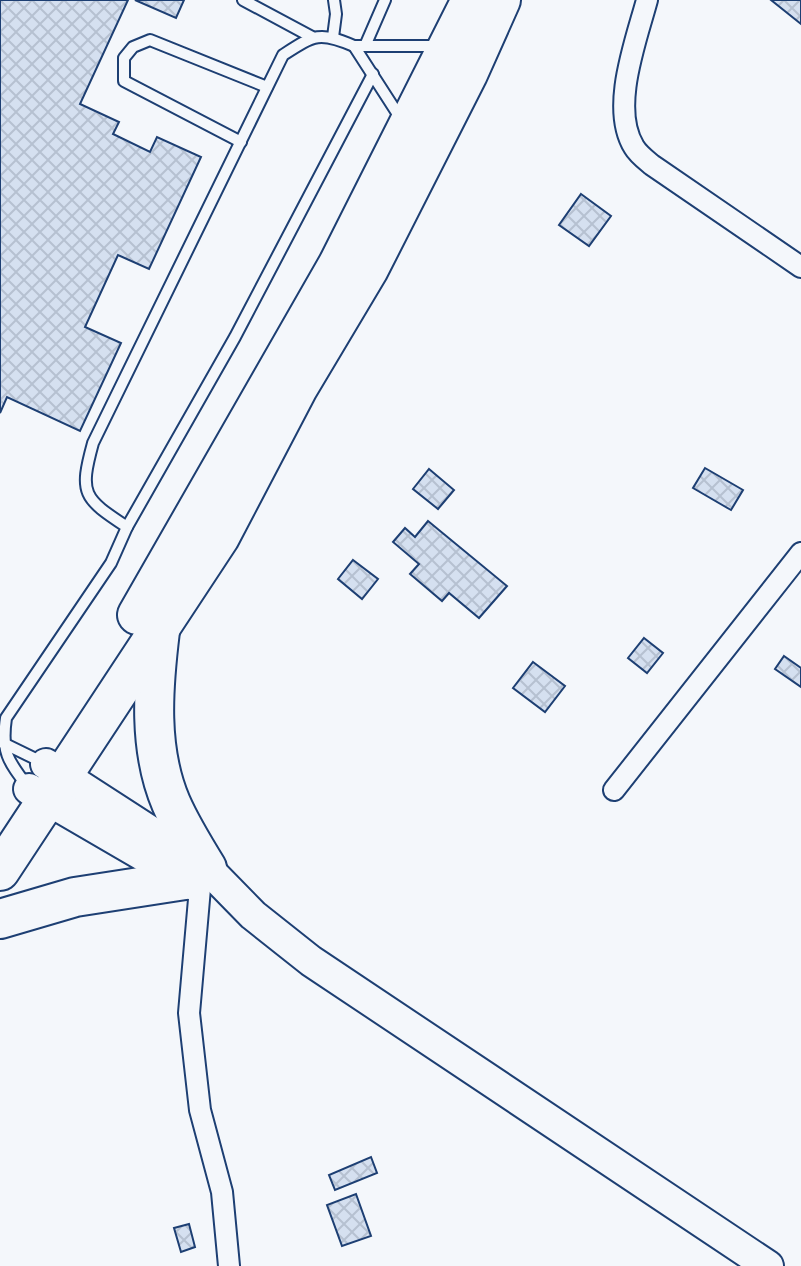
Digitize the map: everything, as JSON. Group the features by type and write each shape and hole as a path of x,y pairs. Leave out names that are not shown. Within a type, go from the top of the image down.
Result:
{"highway":[{"path":"0,871 46,782 338,264 406,128 481,10"},
{"path":"0,829 46,782 220,537 298,388 369,269 468,74 481,10"},
{"path":"0,919 75,897 197,879 161,771 154,709 160,625"}],"main road":[{"path":"46,782 253,915 311,961 768,1266"}],"street":[{"path":"647,0 626,74 625,122 634,148 652,165 801,267"},
{"path":"614,790 801,553"},
{"path":"197,879 189,1013 200,1110 222,1192 229,1266"}],"lane":[{"path":"243,0 312,37 333,37 360,46 481,10"},
{"path":"333,37 334,0"},
{"path":"360,46 385,0"},
{"path":"127,527 100,508 86,492 84,475 93,443 283,55 312,37"},
{"path":"241,142 124,81 124,58 133,47 150,40 267,87"},
{"path":"360,46 406,128"},
{"path":"46,782 9,761 3,743 6,718 111,563 127,527 235,337 373,74"},
{"path":"3,743 46,782"}],"building":[{"path":"0,0 128,0 80,104 119,122 113,134 150,152 157,137 201,157 149,269 118,255 85,327 121,343 80,431 7,397 0,413"},
{"path":"135,0 184,0 176,18"},
{"path":"771,0 801,0 801,24"},
{"path":"581,194 611,216 589,246 559,225"},
{"path":"705,468 743,490 731,510 693,488"},
{"path":"429,469 454,490 438,509 413,489"},
{"path":"428,521 507,586 479,618 449,593 442,601 410,574 419,564 393,542 405,528 415,537"},
{"path":"353,560 378,579 362,599 338,579"},
{"path":"644,638 663,653 647,673 628,658"},
{"path":"784,656 801,668 801,687 775,669"},
{"path":"533,662 565,686 545,712 513,688"},
{"path":"371,1157 377,1173 335,1190 329,1175"},
{"path":"356,1194 371,1236 342,1246 327,1205"},
{"path":"189,1224 195,1247 181,1252 174,1228"}]}
